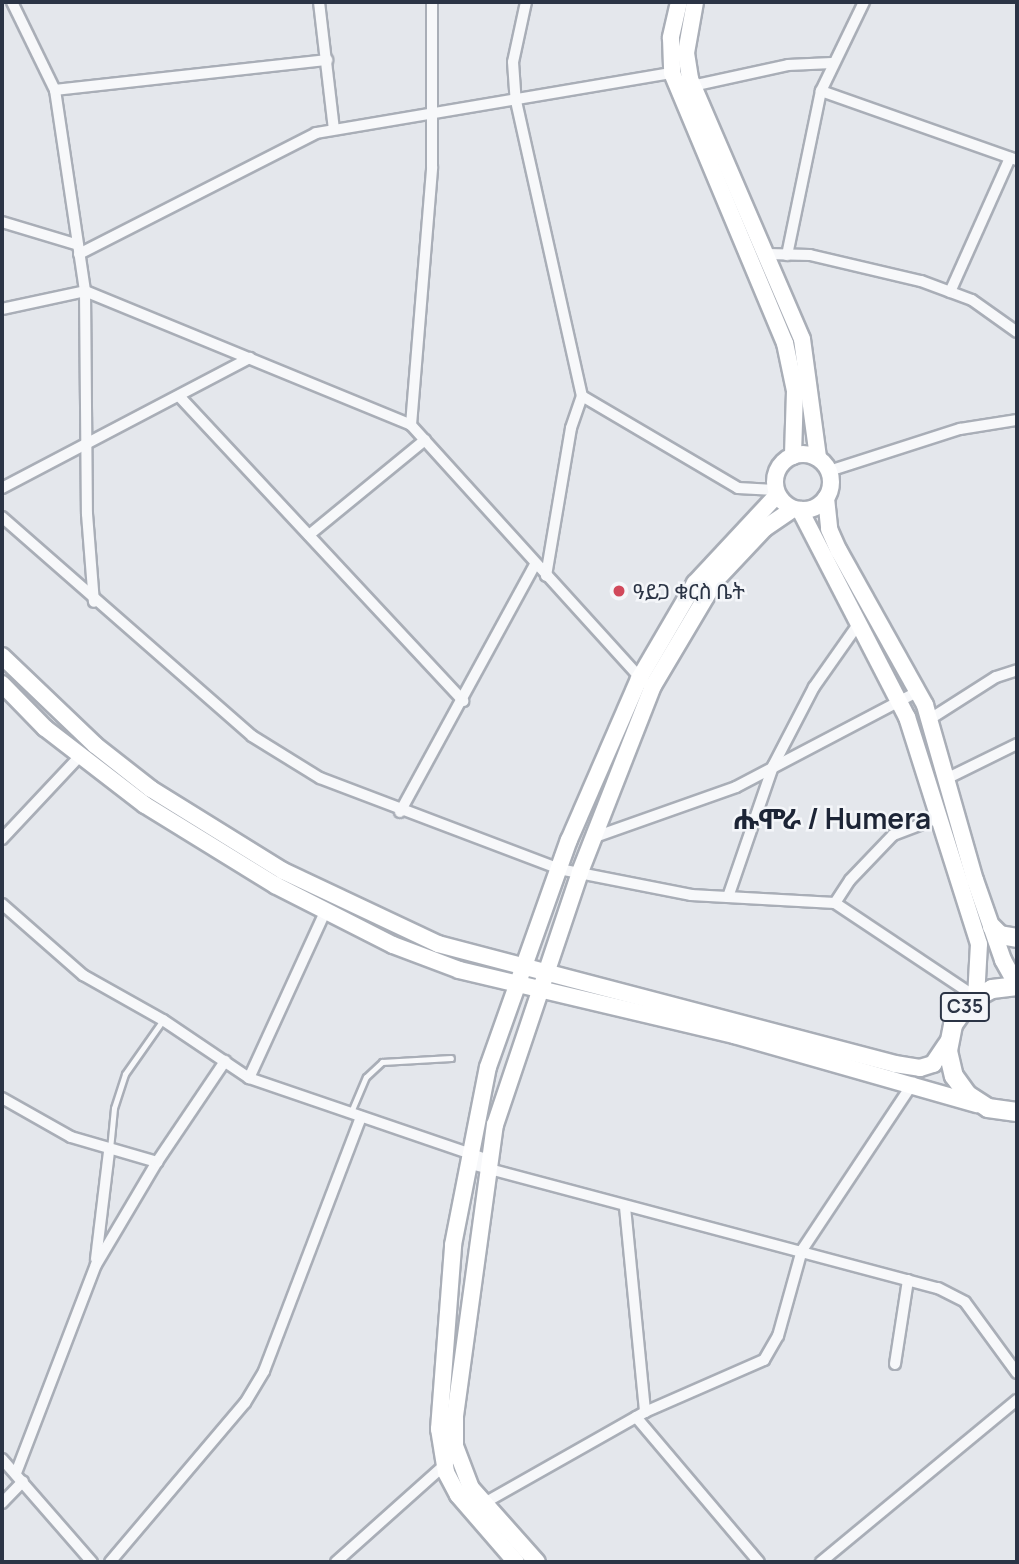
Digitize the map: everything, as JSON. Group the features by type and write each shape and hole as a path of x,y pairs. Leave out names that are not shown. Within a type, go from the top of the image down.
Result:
{"main road":[{"path":"992,927 1000,935 1017,937"},
{"name":"C35","path":"1017,986 976,997 957,1016 948,1042 954,1076 984,1107 1017,1121"},
{"path":"984,1107 1017,1112"}],"street":[{"path":"12,2 55,90 85,291 89,443 88,541 94,602"},
{"path":"319,2 334,129"},
{"path":"411,425 429,234 434,112 432,2"},
{"path":"526,2 513,62 516,101 582,396 571,428 546,576"},
{"path":"516,1562 477,1507 471,1488 451,1460 439,1429 453,1245 488,1068 559,869 695,583 776,493 776,473 793,456 794,391 785,343 672,73 671,38 679,2"},
{"path":"695,2 686,53 692,86 802,339 823,464 831,484 826,498 829,529 930,719 992,927 1017,986"},
{"path":"787,255 821,91 832,63 864,2"},
{"path":"55,90 327,60"},
{"path":"692,86 788,65 832,63"},
{"path":"2,222 79,250 316,133 672,73"},
{"path":"821,91 1014,159 950,292"},
{"path":"767,254 810,255 950,292 972,300 1017,332"},
{"path":"2,309 85,291 411,425 535,564 646,682"},
{"path":"2,488 250,358"},
{"path":"179,396 463,701"},
{"path":"582,396 738,488 776,493 797,510 900,699 979,944 976,997"},
{"path":"793,456 823,464 960,429 1017,420"},
{"path":"309,535 425,440"},
{"path":"336,1562 451,1460 487,1164 499,1112 646,682 716,580 765,528 826,498"},
{"path":"2,517 94,602 252,736 320,778 400,812 559,869 636,886 728,897 835,903 976,997"},
{"path":"400,812 463,701 535,564"},
{"path":"728,897 773,766 814,687 859,623"},
{"path":"2,656 94,745 223,844 325,912 415,953 519,976 547,975 735,1029 984,1107"},
{"path":"930,719 996,677 1017,670"},
{"path":"2,684 80,756 145,805 338,901 519,976 539,991 920,1068 941,1057 948,1042"},
{"path":"592,838 736,787 917,692"},
{"path":"946,779 1017,744"},
{"path":"2,839 80,756"},
{"path":"835,903 850,880 894,835 938,818"},
{"path":"2,904 83,975 163,1020 249,1078 356,1115 468,1159 625,1207 802,1250 908,1280 965,1301 1017,1373"},
{"path":"249,1078 325,912"},
{"path":"2,1503 19,1477 96,1265 157,1162 225,1061"},
{"path":"477,1507 640,1415 764,1360 778,1336 802,1250 913,1083"},
{"path":"2,1098 58,1131 110,1151 157,1162"},
{"path":"110,1562 245,1403 260,1379 306,1268 356,1115"},
{"path":"96,1265 110,1151"},
{"path":"625,1207 640,1415 759,1562"},
{"path":"895,1364 908,1280"},
{"path":"821,1562 1017,1400"},
{"path":"2,1459 92,1562"},
{"path":"477,1507 537,1562"}],"lane":[{"path":"110,1151 114,1108 125,1074 163,1020"},
{"path":"356,1115 366,1077 382,1062 452,1058"}],"place":[{"name":"ዓይጋ ቁርስ ቤት","path":"619,591"}],"district":[{"name":"ሑሞራ / Humera","path":"832,818"}]}
